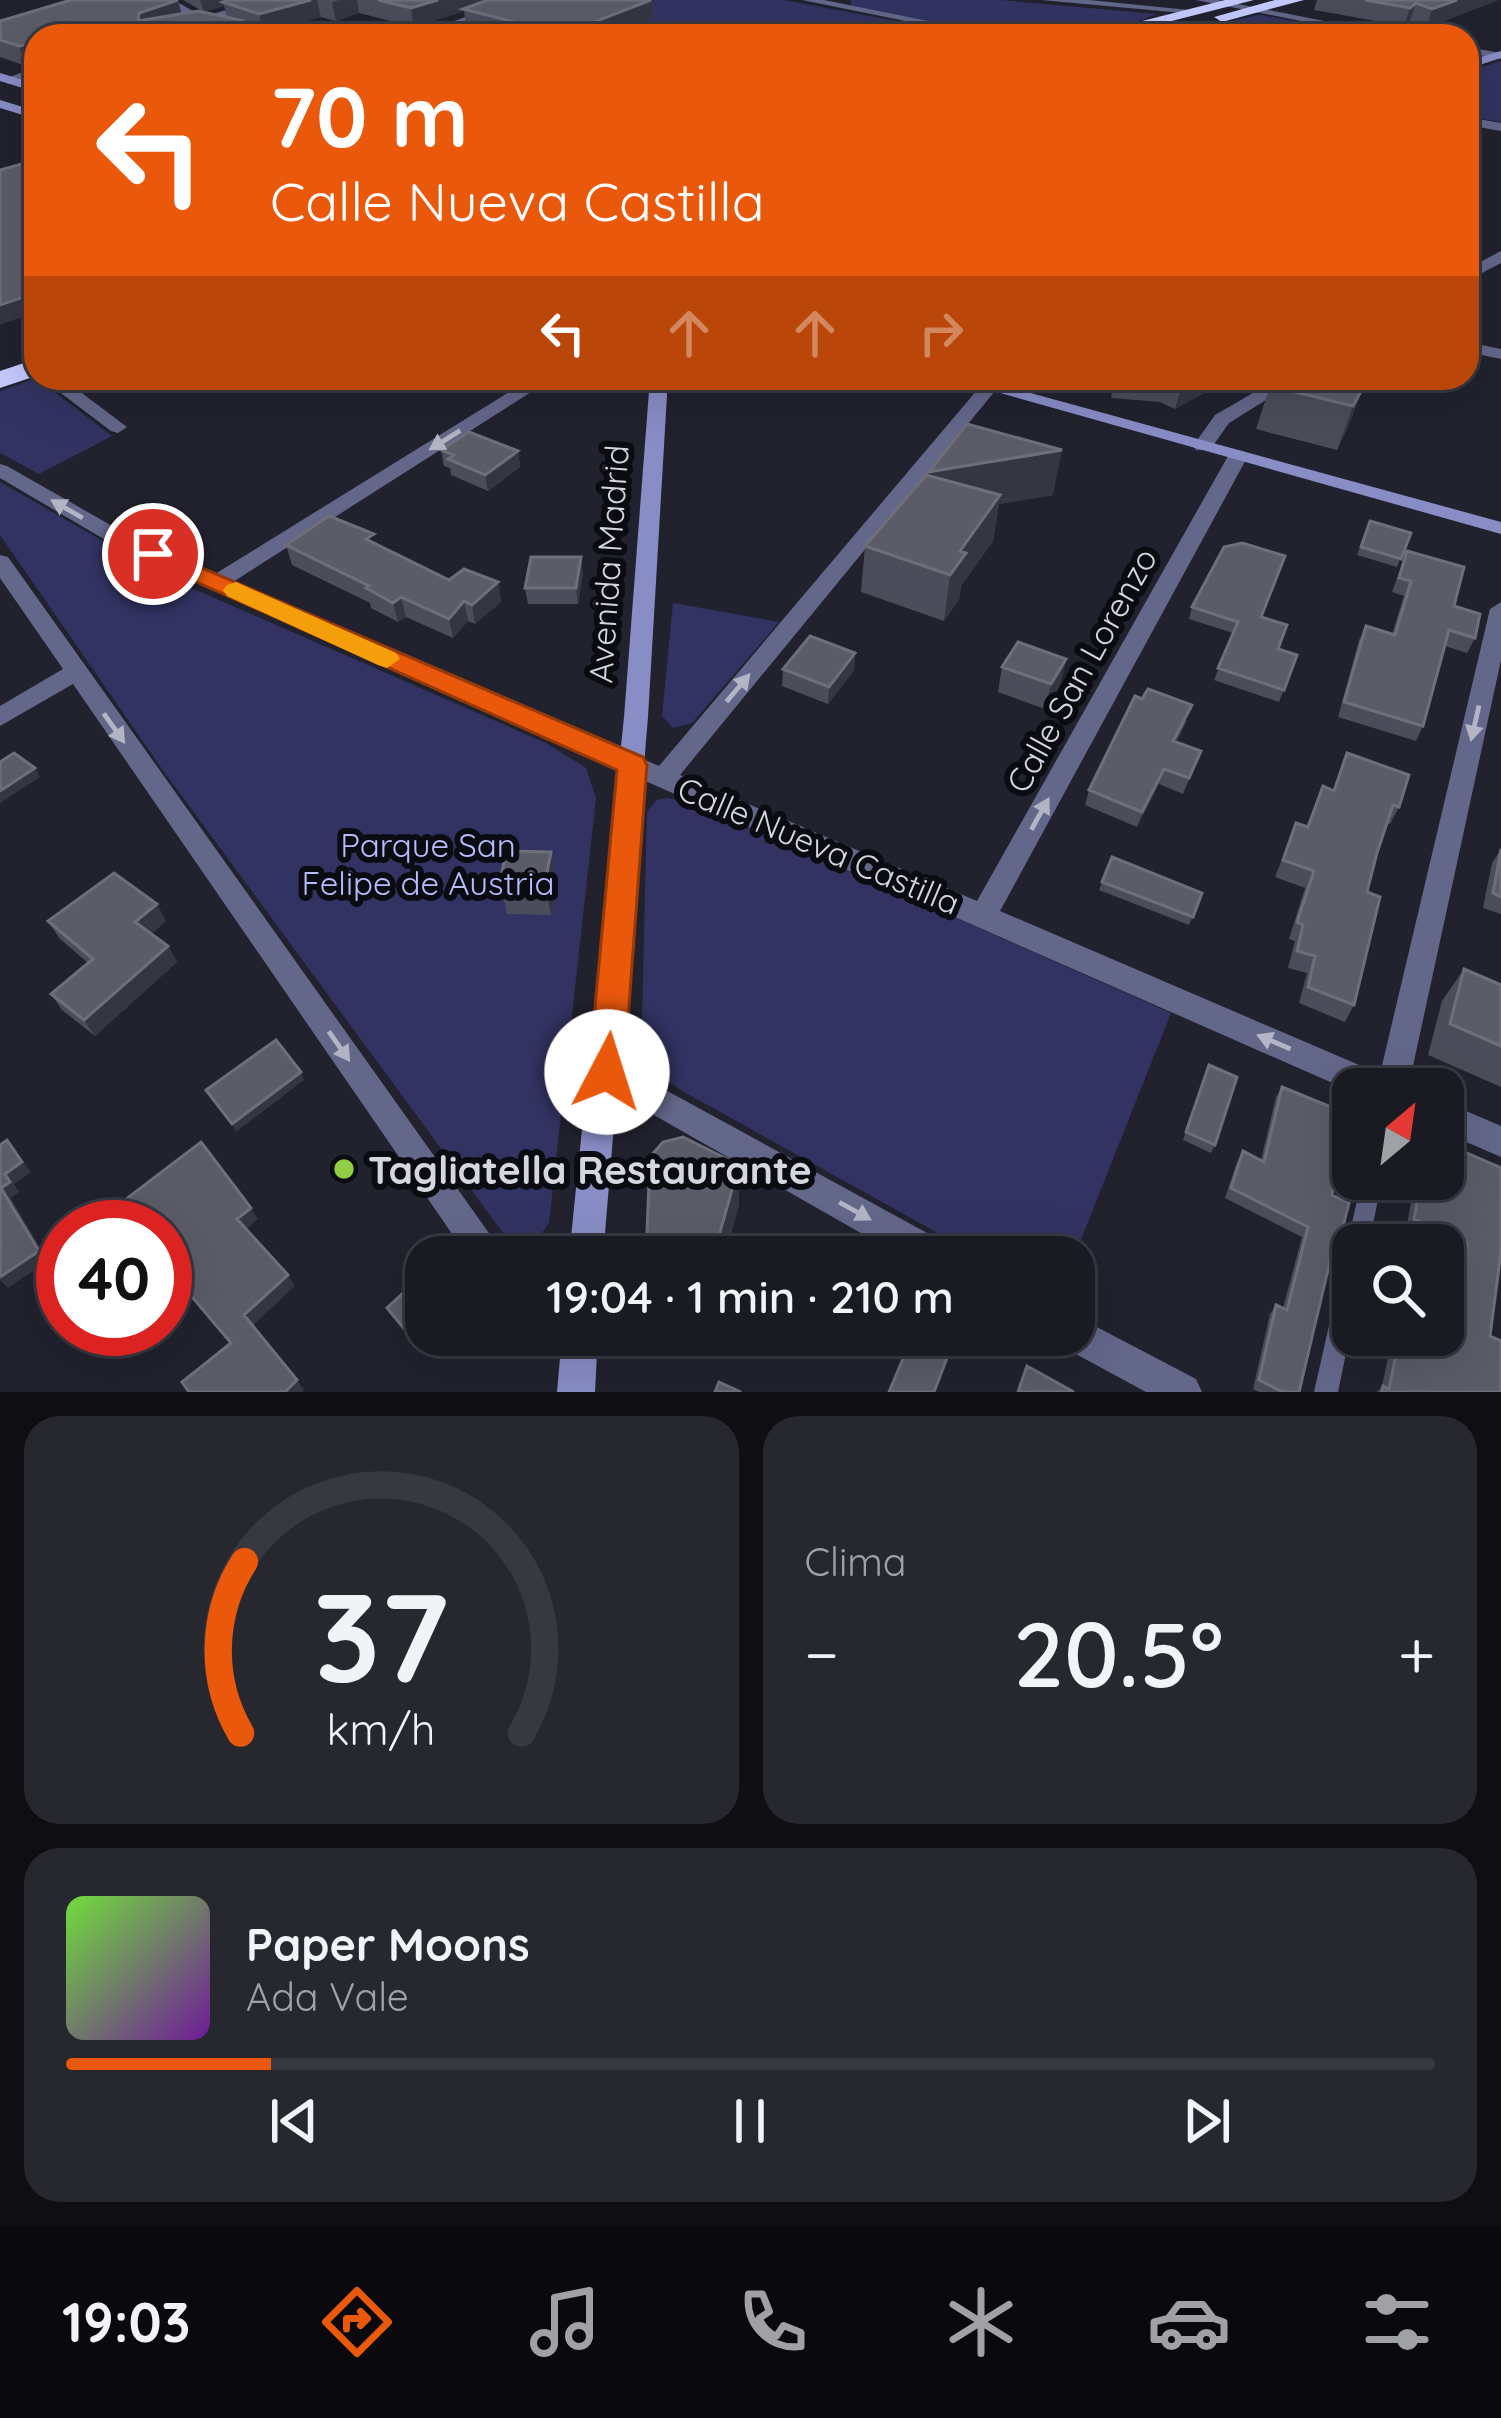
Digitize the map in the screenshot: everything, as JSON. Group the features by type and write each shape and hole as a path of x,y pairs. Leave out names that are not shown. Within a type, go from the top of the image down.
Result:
{"highway":[{"path":"1130,24 1192,5 1295,0"},
{"path":"1184,24 1250,5"}],"street":[{"path":"167,0 215,24"},
{"path":"203,24 270,0"},
{"path":"200,24 291,0"},
{"path":"453,24 522,0"},
{"path":"807,0 940,24"},
{"path":"1046,0 1192,5"},
{"path":"1250,5 1338,24"},
{"path":"66,390 118,428"},
{"path":"218,582 525,390"},
{"name":"Avenida Madrid","path":"588,1236 607,1072 658,390"},
{"path":"663,778 986,390"},
{"path":"1000,390 1501,528"},
{"path":"1203,446 1222,419 1272,390"},
{"name":"Calle San Lorenzo","path":"983,916 1238,456"},
{"name":"Calle Nueva Castilla","path":"0,470 121,540 1333,1068"},
{"path":"0,562 474,1236"},
{"path":"1397,1068 1501,609"},
{"path":"0,717 75,672"},
{"path":"607,1072 900,1236"},
{"path":"1464,1125 1501,1142"},
{"path":"1095,1344 1183,1392"},
{"path":"576,1392 579,1356"}],"lane":[{"path":"1326,1392 1334,1356"}],"green space":[{"path":"537,0 784,0 913,24 471,24"},
{"path":"850,0 1000,0 1157,14 1126,24 945,24 852,6"},
{"path":"1262,15 1310,24 1220,24"},
{"path":"1501,61 1501,122 1479,118 1479,68"},
{"path":"24,382 24,390 52,390 112,436 39,474 0,453 0,391"},
{"name":"Parque San Felipe de Austria","path":"0,482 162,575 546,743 586,768 596,798 549,1223 540,1236 505,1236 162,769 0,535"},
{"path":"673,603 779,622 692,723 673,728 662,716"},
{"name":"Parque San Felipe de Austria","path":"657,800 696,803 1171,1013 1082,1236 943,1236 679,1089 641,1059 647,811"}],"building":[{"path":"71,0 178,0 139,13 138,21 198,11 240,20 227,24 24,24 24,45 19,46 0,40 0,21"},
{"path":"311,0 259,14 223,2"},
{"path":"378,0 438,0 411,8"},
{"path":"488,0 651,0 589,24 523,24 463,9"},
{"path":"1365,0 1457,0 1432,9 1416,3 1410,8"},
{"path":"24,163 24,297 0,305 0,170"},
{"path":"1287,390 1362,390 1353,406"},
{"path":"967,424 1062,450 929,472"},
{"path":"469,432 518,451 485,475 448,459 454,455 441,450"},
{"path":"926,475 1000,495 960,551 966,553 950,575 865,546"},
{"path":"329,516 374,534 366,539 449,580 464,569 498,582 472,605 464,601 449,619 401,597 393,603 286,545"},
{"path":"1370,521 1411,533 1401,559 1361,547"},
{"path":"1242,543 1285,556 1261,617 1287,625 1278,649 1297,655 1284,690 1218,668 1238,622 1192,607 1224,547"},
{"path":"1407,551 1464,567 1454,606 1480,614 1475,638 1449,630 1423,726 1344,702 1366,626 1395,635 1411,581 1399,578"},
{"path":"531,557 581,557 576,588 525,588"},
{"path":"810,636 855,653 829,687 783,669"},
{"path":"1018,642 1066,659 1051,684 1002,667"},
{"path":"1148,689 1192,705 1173,741 1201,751 1189,778 1164,769 1142,812 1089,790 1135,696 1142,699"},
{"path":"14,753 35,768 0,791 0,762"},
{"path":"1347,753 1409,775 1399,807 1393,805 1367,892 1380,897 1354,1005 1308,987 1315,956 1297,951 1303,925 1297,922 1314,871 1283,860 1296,823 1308,827 1323,786 1334,791"},
{"path":"1501,849 1501,897 1493,893"},
{"path":"506,851 551,852 545,883 500,882"},
{"path":"1112,857 1202,893 1193,917 1102,882"},
{"path":"114,873 157,904 135,922 168,946 84,1020 51,994 93,959 48,921"},
{"path":"1464,969 1501,985 1501,1046 1450,1024"},
{"path":"276,1040 301,1072 232,1124 206,1090"},
{"path":"1209,1065 1237,1077 1215,1145 1186,1132"},
{"path":"1282,1087 1332,1107 1332,1200 1349,1203 1344,1224 1332,1224 1332,1253 1299,1392 1283,1392 1259,1380 1276,1305 1287,1310 1308,1227 1231,1188 1243,1151 1264,1162"},
{"path":"683,1137 739,1165 719,1236 647,1236 650,1157 663,1142"},
{"path":"7,1140 22,1162 5,1174 10,1182 1,1188 36,1253 0,1277 0,1145"},
{"path":"201,1142 251,1208 237,1219 288,1275 244,1315 297,1380 285,1392 189,1392 182,1382 231,1343 192,1297 192,1200 125,1200"},
{"path":"1464,1152 1501,1168 1501,1252 1490,1336 1501,1341 1501,1392 1382,1392 1383,1386 1389,1389 1396,1356 1464,1356 1464,1224 1425,1224 1414,1219 1417,1200 1464,1200"},
{"path":"405,1291 405,1330 387,1308"},
{"path":"904,1356 948,1356 934,1392 889,1392"},
{"path":"1027,1366 1074,1392 1018,1392"},
{"path":"719,1382 741,1392 715,1392"}],"slow traffic":[{"path":"236,590 387,659"}],"place":[{"name":"Tagliatella Restaurante","path":"344,1169"}],"route":[{"path":"153,554 632,765 607,1072"}]}
